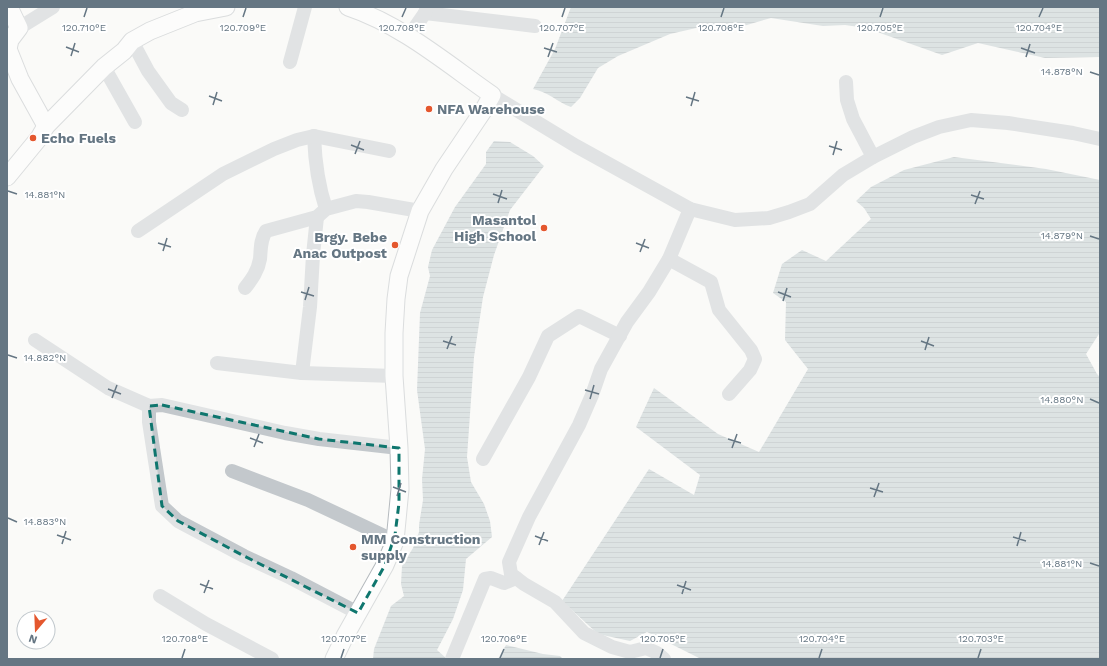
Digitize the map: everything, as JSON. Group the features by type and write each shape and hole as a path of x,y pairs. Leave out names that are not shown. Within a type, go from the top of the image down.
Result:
{"main road":[{"path":"9,7 19,28 10,40 8,49 20,79 46,126"},
{"path":"7,177 39,138 46,126 104,67 124,51 132,41 150,31 195,13 226,7"},
{"path":"334,659 385,565 395,540 399,503 394,376 396,306 400,276 420,211 444,170 483,111 499,100 393,26 366,13 348,7"}],"street":[{"path":"19,28 53,7"},
{"path":"290,62 305,7"},
{"path":"409,36 426,10 535,26"},
{"path":"132,41 148,71 171,102 182,110"},
{"path":"104,67 135,122"},
{"path":"846,82 846,100 853,119 873,157"},
{"path":"499,100 576,146 690,209 735,220 769,218 810,204 843,175 873,157 913,137 939,127 970,120 1008,123 1073,133 1100,139"},
{"path":"302,374 310,307 313,255 321,213 315,162 314,136"},
{"path":"138,231 223,174 274,149 297,140 314,136 389,151"},
{"path":"245,288 255,274 260,260 262,237 266,231 356,202 368,202 420,211"},
{"path":"664,659 646,648 630,652 612,647 584,633 555,602 524,584 511,574 509,562 529,517 579,425 601,369 627,322 649,292 669,259 690,209"},
{"path":"669,259 711,282 719,310 751,350 755,359 750,370 729,394"},
{"path":"483,459 529,377 548,336 579,316 620,336"},
{"path":"36,340 108,388 149,406 162,405 312,438 398,448"},
{"path":"217,363 302,374 394,376"},
{"path":"149,406 149,422 162,506 178,521 358,613"},
{"path":"232,471 308,500 395,540"},
{"path":"452,659 485,579 491,578 504,583 516,578"},
{"path":"160,596 206,624 272,659"}],"highlighted area":[{"path":"162,405 319,439 399,448 399,503 395,535 385,565 358,613 244,556 178,521 162,506 149,406"}],"shaded area":[{"path":"571,7 1100,7 1100,57 1045,58 978,43 942,55 866,28 845,25 823,26 771,18 740,27 705,26 670,34 618,56 598,68 580,98 571,107 544,92 533,89 555,49"},
{"path":"494,141 510,142 533,156 544,166 510,210 494,255 483,297 474,357 467,457 471,482 484,504 490,521 492,537 466,559 463,590 453,619 437,650 446,658 373,659 374,649 391,606 404,596 401,584 402,566 413,548 419,532 423,500 422,479 425,449 417,390 420,313 430,276 428,267 432,250 455,207 486,164 486,152"},
{"path":"954,157 1046,169 1100,180 1100,327 1099,334 1086,354 1100,377 1100,659 701,659 647,632 630,641 598,634 562,601 649,469 694,495 700,475 636,427 654,388 718,434 759,452 808,369 785,340 786,302 773,293 782,264 802,250 826,261 871,219 864,208 856,201 871,187 904,170"},
{"path":"506,645 543,654 560,656 563,659 498,659"}],"place":[{"name":"NFA Warehouse","path":"429,109"},
{"name":"Echo Fuels","path":"33,138"},
{"name":"Masantol High School","path":"544,228"},
{"name":"Brgy. Bebe Anac Outpost","path":"395,245"},
{"name":"MM Construction supply","path":"353,547"}]}
